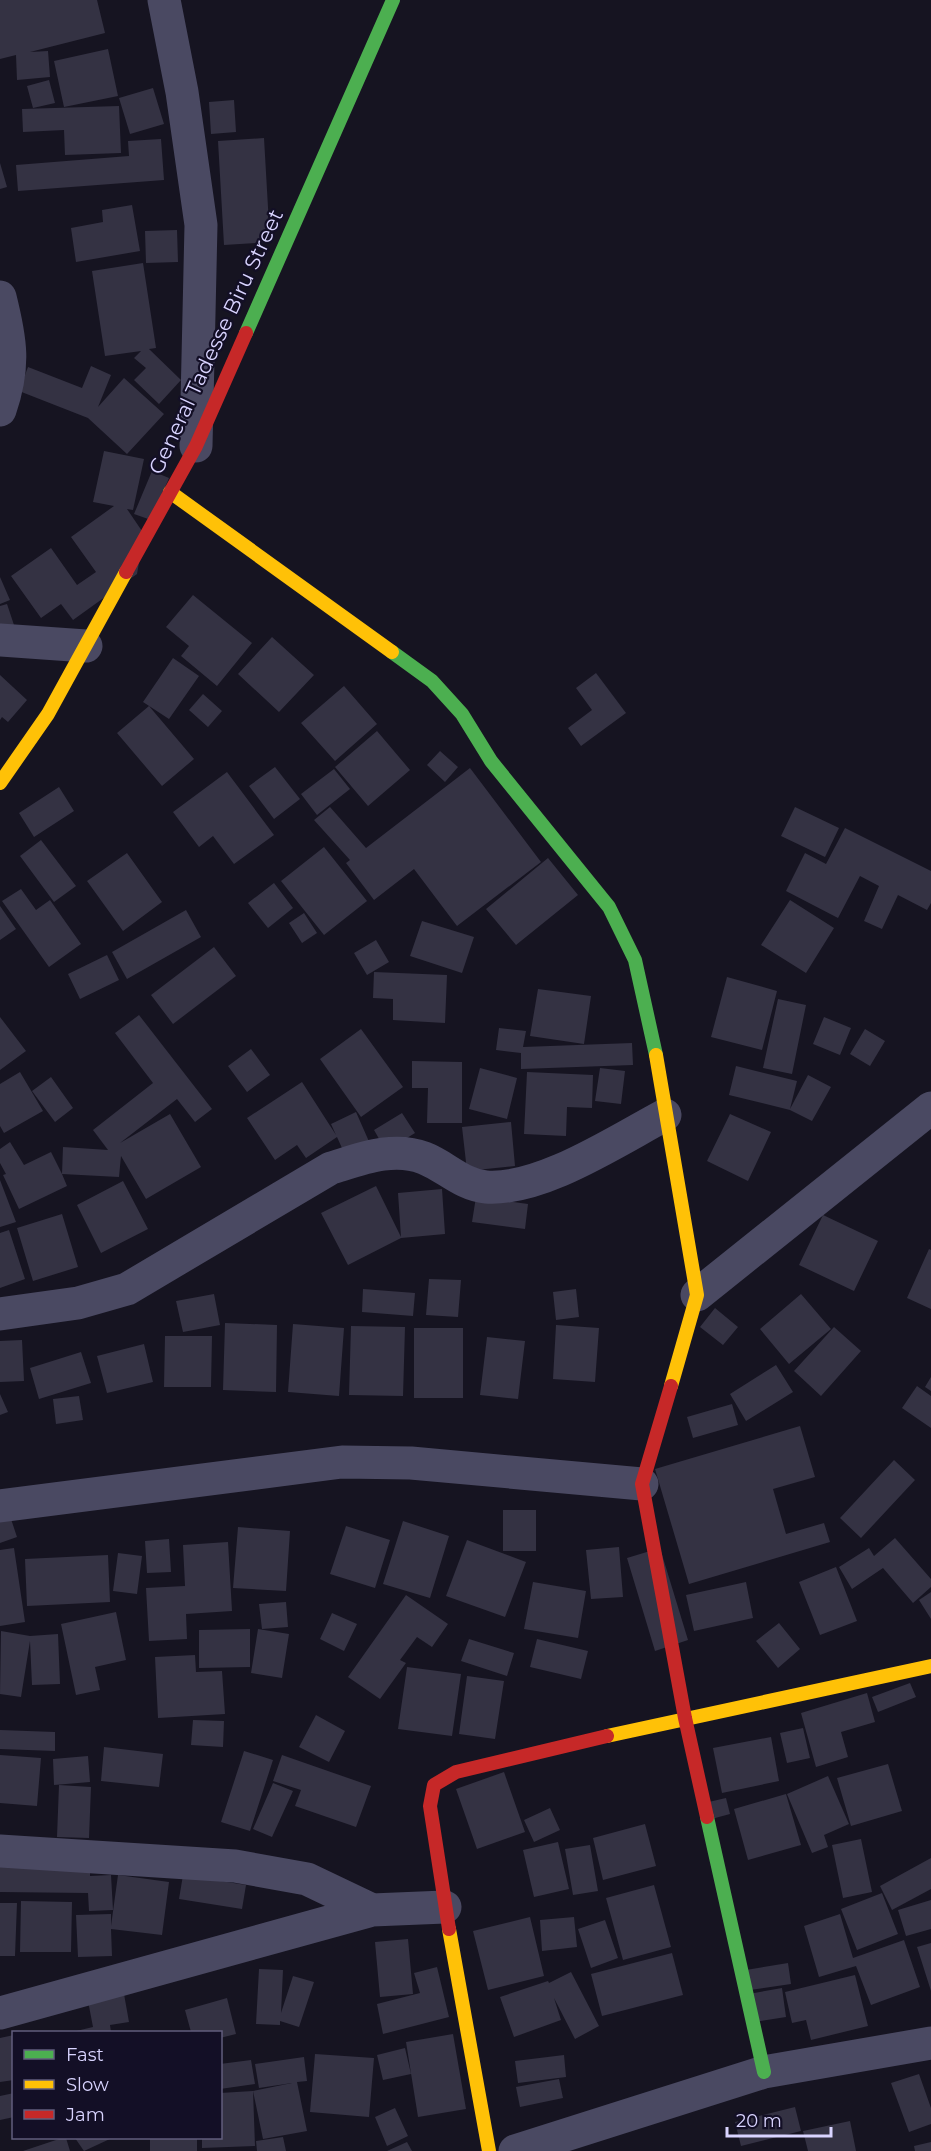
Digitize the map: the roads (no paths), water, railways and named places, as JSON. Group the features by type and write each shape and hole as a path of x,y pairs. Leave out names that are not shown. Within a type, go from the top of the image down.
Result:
{"street":[{"path":"164,0 182,92 201,225 196,446"},
{"name":"General Tadesse Biru Street","path":"0,783 48,714 196,446 393,0"},
{"path":"0,297 10,337 9,384 0,410"},
{"path":"170,492 432,681 462,714 491,761 609,907 635,960 651,1029 697,1295 642,1484 685,1718 764,2072"},
{"path":"0,640 86,646"},
{"path":"697,1295 931,1108"},
{"path":"0,1314 78,1303 127,1289 331,1168 368,1156 393,1153 424,1158 458,1178 484,1187 516,1186 555,1173 665,1115"},
{"path":"0,1506 342,1462 411,1462 642,1484"},
{"path":"489,2151 445,1907 430,1806 434,1785 456,1772 685,1718 930,1669"},
{"path":"0,1851 235,1866 307,1880 372,1910"},
{"path":"0,2013 372,1910 445,1907"},
{"path":"515,2151 764,2072 931,2043"}]}
